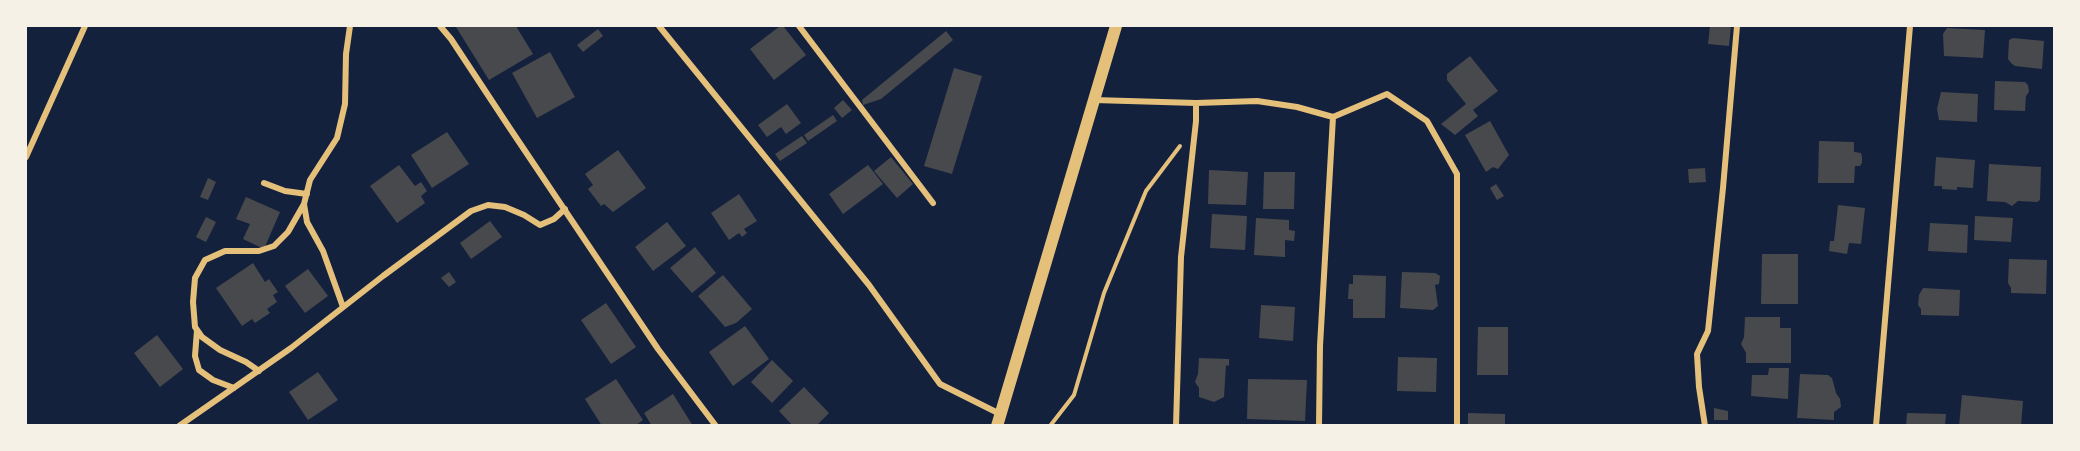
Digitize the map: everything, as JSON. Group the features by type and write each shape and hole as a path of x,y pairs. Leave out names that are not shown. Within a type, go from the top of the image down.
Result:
{"main road":[{"path":"999,420 1116,26"}],"street":[{"path":"26,157 85,26"},
{"path":"234,388 213,380 199,370 195,356 197,330 193,302 195,278 205,261 225,251 259,251 274,246 288,231 304,204 310,180 337,138 345,104 346,54 350,26"},
{"path":"440,26 452,39 658,349 716,426"},
{"path":"658,26 869,285 940,384 999,420"},
{"path":"799,26 933,202"},
{"path":"1705,426 1697,354 1708,331 1737,26"},
{"path":"1876,426 1910,26"},
{"path":"1094,100 1196,103 1257,101 1297,107 1333,117 1387,94 1427,121 1457,174 1457,426"},
{"path":"1176,426 1181,257 1196,126 1196,103"},
{"path":"1319,426 1320,346 1333,117"},
{"path":"264,183 285,191 307,194"},
{"path":"304,204 307,222 323,251 343,307"},
{"path":"179,426 291,348 471,211 488,206 505,207 540,225 554,219 565,209"},
{"path":"197,330 202,337 220,350 259,370"}],"path":[{"path":"1050,426 1074,395 1104,293 1146,191 1196,126"}],"building":[{"path":"516,26 533,54 489,80 456,27"},
{"path":"783,26 806,55 774,80 750,49"},
{"path":"1710,26 1731,26 1729,46 1708,44"},
{"path":"1947,28 1985,30 1983,58 1944,56 1943,34"},
{"path":"598,29 603,36 583,52 577,45"},
{"path":"946,31 953,40 881,99 863,105 862,100"},
{"path":"2013,38 2044,41 2042,69 2015,66 2011,63 2008,59 2009,40"},
{"path":"550,52 575,97 537,118 512,73"},
{"path":"1470,56 1498,91 1473,110 1478,116 1455,135 1441,124 1466,104 1447,80 1447,74"},
{"path":"954,68 982,76 952,174 924,166"},
{"path":"1995,81 2025,82 2028,85 2025,111 1994,110"},
{"path":"1941,92 1978,94 1977,122 1939,120 1937,109"},
{"path":"843,100 852,110 842,118 834,108"},
{"path":"787,104 801,123 786,134 781,127 767,137 758,125"},
{"path":"833,115 837,121 808,141 804,135"},
{"path":"1490,121 1509,155 1498,169 1493,167 1486,172 1465,135"},
{"path":"447,132 469,164 432,188 411,155"},
{"path":"802,136 807,143 780,161 775,154"},
{"path":"1819,141 1854,142 1854,152 1861,153 1862,163 1860,166 1855,166 1854,183 1818,183"},
{"path":"618,150 646,188 613,212 604,204 601,206 588,189 593,185 585,174"},
{"path":"891,157 913,184 897,198 874,171"},
{"path":"1936,157 1975,160 1973,188 1957,187 1957,190 1934,186"},
{"path":"1989,164 2041,167 2040,200 2037,202 2018,201 2012,206 2005,202 1987,201"},
{"path":"399,165 415,186 421,182 427,191 421,196 425,203 397,223 370,186"},
{"path":"868,165 883,184 843,214 829,194"},
{"path":"1705,168 1706,182 1689,183 1688,169"},
{"path":"1209,170 1248,172 1246,205 1208,204"},
{"path":"1264,172 1295,172 1294,209 1263,209"},
{"path":"208,178 216,182 208,200 200,197"},
{"path":"1496,184 1504,196 1497,200 1490,188"},
{"path":"739,194 757,221 744,229 747,233 742,237 739,233 729,240 711,213"},
{"path":"246,197 280,212 264,249 243,239 250,224 236,219"},
{"path":"1838,205 1865,208 1861,244 1849,243 1847,254 1829,251 1830,241 1834,241"},
{"path":"1212,214 1247,216 1245,250 1210,248"},
{"path":"1975,216 2013,218 2011,242 1974,240"},
{"path":"206,217 216,222 206,242 196,237"},
{"path":"1256,218 1289,220 1289,230 1295,231 1294,241 1285,240 1285,257 1254,255"},
{"path":"490,221 502,237 471,259 460,243"},
{"path":"667,222 686,246 653,271 635,247"},
{"path":"1930,223 1968,225 1967,253 1928,251"},
{"path":"695,247 716,273 692,293 670,268"},
{"path":"1762,254 1798,254 1798,304 1761,304"},
{"path":"2009,259 2047,260 2046,294 2011,293 2008,283"},
{"path":"253,263 265,282 269,279 278,292 273,295 277,302 267,309 270,313 255,323 252,319 242,326 216,288"},
{"path":"308,269 328,296 305,313 285,286"},
{"path":"449,272 456,282 449,287 441,278"},
{"path":"1402,272 1435,273 1440,276 1439,284 1435,285 1438,306 1433,310 1400,308"},
{"path":"723,275 752,309 736,323 725,327 698,296"},
{"path":"1353,275 1386,276 1385,318 1353,318 1353,299 1348,299 1349,284 1353,284"},
{"path":"1923,288 1960,290 1959,316 1921,315 1918,305 1919,295"},
{"path":"606,303 636,347 611,364 581,320"},
{"path":"1261,305 1295,307 1293,341 1259,338"},
{"path":"1745,317 1780,317 1780,328 1791,328 1791,363 1746,363 1746,353 1741,344 1744,337"},
{"path":"745,326 769,359 733,386 709,352"},
{"path":"1478,327 1508,327 1508,375 1477,375"},
{"path":"157,335 183,369 160,387 134,353"},
{"path":"1398,357 1437,358 1436,392 1397,391"},
{"path":"1199,358 1229,359 1229,366 1226,365 1224,397 1214,402 1199,397 1199,388 1195,382"},
{"path":"772,360 793,381 772,403 751,382"},
{"path":"1769,368 1789,368 1788,399 1751,396 1752,375 1768,375"},
{"path":"318,372 338,400 308,420 289,392"},
{"path":"1800,374 1828,375 1832,378 1841,407 1834,412 1834,420 1797,418"},
{"path":"616,379 643,420 635,426 602,426 585,399"},
{"path":"1248,379 1307,380 1305,421 1247,419"},
{"path":"804,387 829,413 816,426 793,426 779,411"},
{"path":"673,394 693,426 652,426 644,413"},
{"path":"1962,395 2023,401 2021,426 1959,426"},
{"path":"1714,408 1728,411 1728,420 1714,420"},
{"path":"1468,413 1505,414 1505,426 1468,426"},
{"path":"1907,413 1946,414 1945,426 1906,426"}]}
